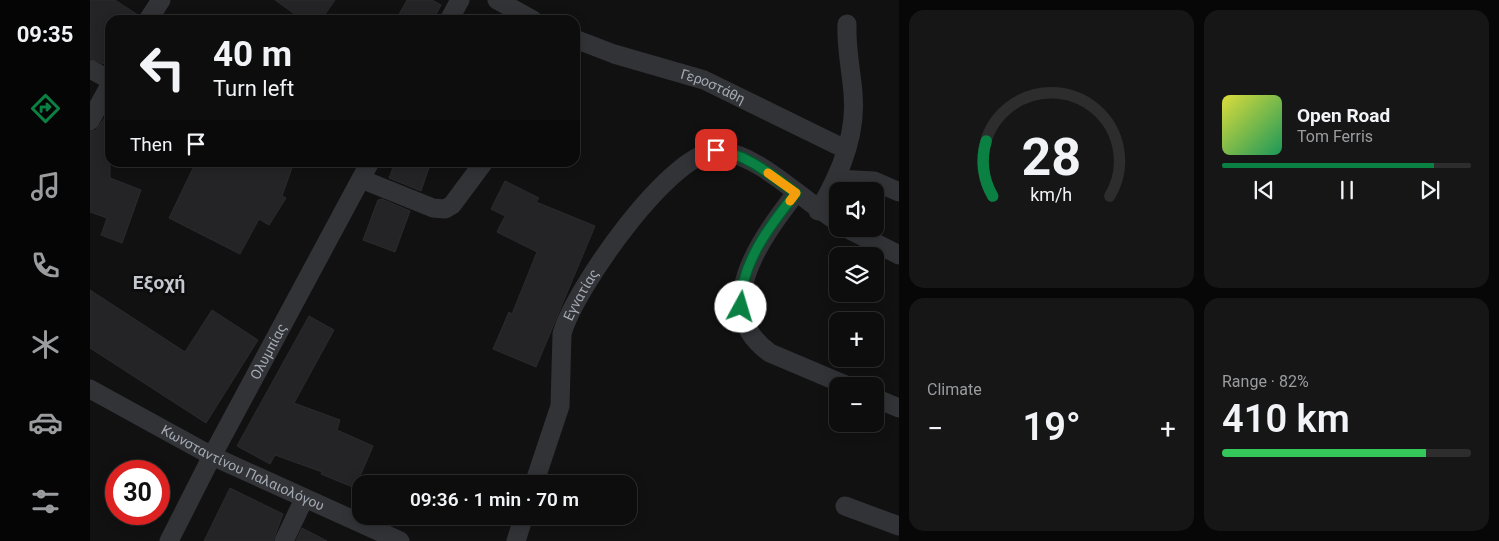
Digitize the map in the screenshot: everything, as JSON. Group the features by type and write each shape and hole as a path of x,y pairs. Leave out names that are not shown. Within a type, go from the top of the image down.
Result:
{"street":[{"path":"151,15 161,0"},
{"path":"452,15 460,0"},
{"path":"505,2 525,15"},
{"path":"818,210 836,179 846,149 854,105 846,51 847,24"},
{"name":"Γεροστάθη","path":"580,41 614,54 704,80 846,149"},
{"path":"90,69 105,77"},
{"path":"90,121 105,94"},
{"name":"Εγνατίας","path":"537,475 560,406 562,334 572,307 628,222 641,207 691,160 710,151 724,151 741,156 796,193"},
{"path":"366,171 433,208 445,209 452,205 480,167"},
{"name":"Ολυμπίας","path":"169,541 212,456 366,171"},
{"path":"836,179 874,181 899,192"},
{"path":"829,217 796,193 770,227 754,256 745,278 741,307 750,332 762,348 829,378"},
{"path":"864,237 899,255"},
{"name":"Κωνσταντίνου Παλαιολόγου","path":"90,389 212,456 400,541"},
{"path":"884,402 899,408"},
{"path":"284,541 304,499"},
{"path":"845,506 899,526"},
{"path":"516,541 521,525"}],"building":[{"path":"90,0 115,0 138,15 105,15 105,61 103,64 90,58"},
{"path":"275,0 335,0 324,15 296,15"},
{"path":"407,0 432,0 441,5 436,15 399,15"},
{"path":"105,117 105,167 110,167 110,178 141,190 122,243 101,235 107,218 90,212 90,132 96,130"},
{"path":"194,167 292,167 282,196 286,198 269,225 259,219 240,254 169,218"},
{"path":"393,167 429,167 421,191 389,178"},
{"path":"505,181 539,198 536,202 595,226 536,367 493,349 509,312 512,314 537,252 497,232 505,216 491,209"},
{"path":"382,199 410,211 395,252 363,240 378,200"},
{"path":"90,290 185,352 212,310 258,340 206,423 90,348"},
{"path":"309,316 334,330 294,403 340,420 337,430 373,446 361,475 352,475 352,487 321,474 322,472 275,455 270,464 237,446"},
{"path":"230,488 283,514 273,541 204,541"},
{"path":"302,528 327,541 296,541"}],"slow traffic":[{"path":"768,173 796,193 790,201"}],"district":[{"name":"Εξοχή","path":"159,282"}],"route":[{"path":"716,150 741,156 796,193 770,227 754,256 745,278 741,307"}]}
